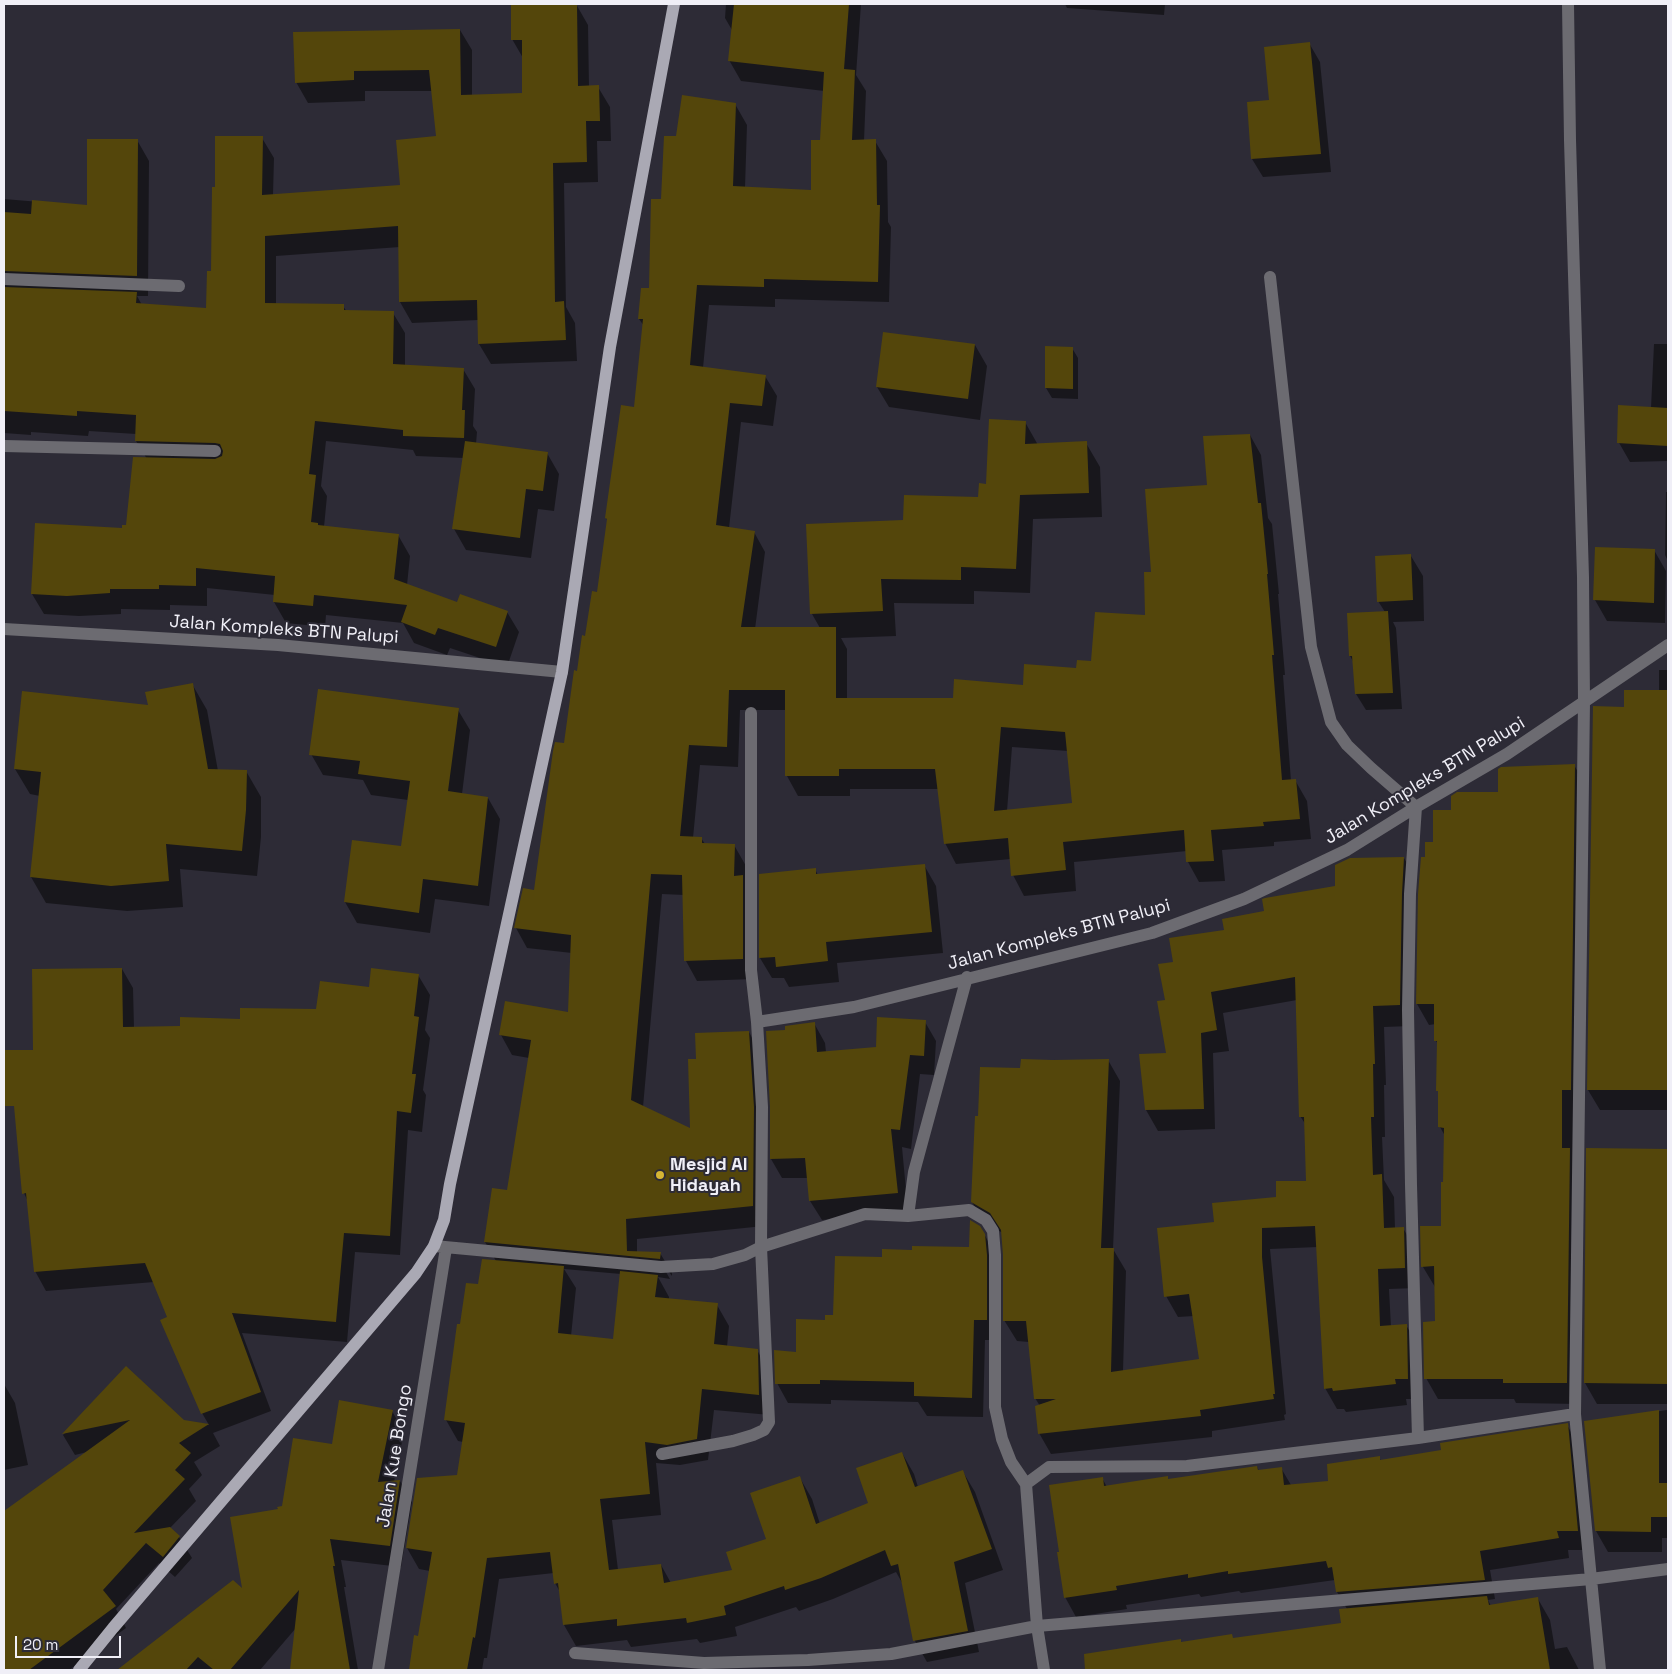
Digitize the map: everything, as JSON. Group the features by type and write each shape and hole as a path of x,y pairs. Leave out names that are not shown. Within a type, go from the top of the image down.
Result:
{"main road":[{"path":"79,1670 440,1247 450,1184 562,672 610,347 674,4"}],"street":[{"path":"1568,4 1570,150 1584,577 1575,1414 1600,1670"},
{"path":"1270,277 1311,647 1331,722 1347,744 1371,768 1416,807 1410,894 1408,1010 1418,1438"},
{"path":"4,279 179,286"},
{"path":"4,446 215,451"},
{"name":"Jalan Kompleks BTN Palupi","path":"4,629 278,646 562,672"},
{"name":"Jalan Kompleks BTN Palupi","path":"757,1022 854,1007 967,977 1152,932 1244,899 1347,850 1507,754 1668,645"},
{"path":"662,1454 733,1441 764,1430 769,1422 761,1247 762,1107 757,1022 751,970 751,713"},
{"path":"908,1216 914,1172 967,977"},
{"path":"440,1247 661,1267 713,1264 745,1256 761,1247 864,1214 908,1216 969,1210 986,1220 993,1231 995,1407 1002,1439 1011,1462 1026,1484 1037,1626 1044,1670"},
{"name":"Jalan Kue Bongo","path":"378,1670 440,1247"},
{"path":"1026,1484 1049,1467 1187,1466 1418,1438 1575,1414"},
{"path":"575,1653 704,1663 808,1660 891,1654 1037,1626 1591,1579 1668,1569"}],"building":[{"path":"511,4 577,4 578,86 599,85 600,121 586,121 587,162 553,163 555,302 564,301 566,340 478,344 477,300 399,302 398,226 265,236 265,303 344,304 344,310 394,311 393,364 464,368 462,410 465,410 464,438 403,436 403,430 315,421 309,474 316,475 311,522 318,523 318,525 399,534 394,579 457,602 460,594 508,611 496,647 438,628 435,635 401,622 407,605 314,595 313,606 273,602 275,576 196,568 196,586 159,585 159,589 110,589 110,593 67,596 31,594 35,523 122,528 122,525 126,525 133,457 215,459 222,456 223,451 220,444 215,443 135,441 136,415 77,411 77,416 4,411 4,287 137,292 136,303 206,308 207,271 211,271 212,187 215,187 215,136 263,136 262,195 400,185 396,140 436,136 429,70 354,71 354,80 295,83 293,32 460,29 461,95 522,93 522,40 511,40"},
{"path":"734,4 849,4 844,69 855,70 852,140 876,139 877,205 880,205 878,282 764,279 764,287 697,285 690,365 766,375 762,406 730,403 716,525 755,531 741,627 836,627 836,698 953,698 954,679 1023,685 1024,664 1076,668 1077,660 1091,661 1095,612 1145,615 1144,572 1151,572 1145,489 1207,485 1203,436 1250,434 1258,503 1261,503 1268,574 1274,655 1272,655 1282,780 1296,779 1300,819 1263,822 1264,826 1211,830 1214,861 1186,862 1184,830 1063,842 1066,870 1011,876 1008,838 944,844 935,769 839,769 839,776 785,776 785,690 729,690 727,747 689,745 680,836 702,837 702,843 735,844 734,876 743,875 743,959 684,961 682,875 651,874 631,1100 690,1128 688,1059 696,1059 695,1033 749,1031 754,1107 753,1206 626,1219 627,1251 661,1252 660,1259 484,1242 492,1188 507,1190 531,1040 499,1035 505,1001 568,1012 571,935 514,928 523,888 534,890 553,751 555,742 564,743 574,670 577,671 582,635 585,636 592,591 597,592 621,405 634,407 643,319 638,319 641,288 649,288 651,199 661,199 664,136 676,136 682,95 736,103 733,186 811,190 811,140 820,140 824,72 728,61","holes":["1001,727 1065,732 1072,803 994,811"]},
{"path":"1310,42 1321,154 1251,159 1247,102 1269,100 1264,47"},
{"path":"87,139 138,139 137,276 4,271 4,212 31,214 32,200 87,205"},
{"path":"883,332 975,344 968,399 876,387"},
{"path":"1045,346 1073,347 1073,389 1045,388"},
{"path":"1618,405 1668,408 1668,446 1617,443"},
{"path":"989,419 1026,421 1025,444 1087,441 1089,493 1020,495 1016,569 961,567 961,580 881,579 883,611 810,614 806,524 903,520 904,495 978,497 979,483 986,484"},
{"path":"465,441 548,452 543,491 526,489 520,538 452,529"},
{"path":"1595,547 1655,549 1654,603 1593,600"},
{"path":"1411,554 1413,600 1377,602 1375,556"},
{"path":"1388,611 1393,693 1355,694 1352,656 1349,656 1347,613"},
{"path":"193,683 208,769 247,770 242,851 166,844 169,881 111,886 30,877 41,772 14,769 22,691 148,705 145,692"},
{"path":"318,689 459,708 448,791 488,797 478,886 423,879 419,913 344,902 352,840 401,846 410,781 358,774 360,761 309,755"},
{"path":"1624,690 1668,690 1668,1090 1587,1090 1593,706 1624,707"},
{"path":"1575,764 1571,1090 1562,1090 1562,1148 1570,1148 1567,1383 1503,1383 1503,1379 1424,1379 1423,1322 1435,1321 1434,1266 1421,1267 1420,1226 1441,1226 1444,1128 1438,1127 1438,1091 1436,1091 1437,1041 1434,1041 1434,1004 1416,1004 1418,894 1421,857 1425,857 1425,842 1433,842 1433,810 1451,810 1451,796 1457,792 1498,792 1498,769 1501,767"},
{"path":"1404,857 1400,1005 1373,1006 1375,1064 1373,1064 1374,1117 1371,1117 1373,1175 1382,1174 1384,1228 1404,1227 1405,1268 1378,1269 1380,1326 1407,1324 1408,1379 1395,1379 1396,1384 1333,1391 1332,1388 1324,1389 1315,1226 1262,1228 1262,1257 1274,1399 1200,1410 1201,1416 1038,1434 1035,1406 1056,1399 1034,1399 1026,1321 1003,1321 1001,1230 990,1213 971,1202 975,1116 978,1116 980,1067 1020,1068 1021,1059 1109,1059 1101,1248 1114,1248 1111,1372 1199,1359 1189,1294 1164,1297 1157,1228 1214,1222 1212,1203 1276,1197 1276,1181 1306,1181 1304,1117 1299,1117 1295,977 1211,992 1217,1030 1201,1033 1204,1109 1145,1110 1139,1054 1166,1053 1157,1001 1165,1000 1158,964 1173,962 1169,938 1224,930 1222,919 1264,911 1262,899 1265,898 1335,886 1335,865 1350,858"},
{"path":"925,864 932,932 826,942 828,961 776,967 775,957 759,958 759,874 816,868 816,874"},
{"path":"122,968 123,1027 180,1026 180,1017 240,1019 240,1008 316,1009 320,981 369,987 371,968 419,974 414,1016 419,1017 412,1074 416,1074 411,1113 397,1111 390,1236 344,1233 336,1322 232,1313 261,1392 201,1414 160,1320 167,1317 145,1263 34,1272 26,1193 22,1194 14,1106 4,1106 4,1050 33,1050 32,969"},
{"path":"877,1017 926,1020 924,1056 910,1055 900,1130 891,1129 898,1193 809,1201 805,1158 770,1159 770,1107 766,1031 785,1030 785,1026 815,1022 817,1052 876,1047"},
{"path":"1586,1148 1668,1149 1668,1384 1584,1383"},
{"path":"970,1220 980,1226 985,1234 987,1255 987,1320 974,1320 972,1398 914,1396 914,1382 820,1380 820,1384 775,1384 774,1350 796,1352 796,1319 825,1320 825,1315 833,1315 835,1256 882,1257 882,1249 912,1250 912,1246 969,1247"},
{"path":"482,1259 564,1266 558,1333 613,1339 620,1271 658,1275 655,1297 718,1303 714,1344 758,1349 759,1395 702,1389 697,1439 667,1445 645,1442 650,1494 600,1499 609,1570 661,1564 664,1583 732,1570 726,1552 766,1539 750,1493 800,1476 816,1524 868,1503 856,1468 902,1452 915,1487 963,1470 992,1549 954,1562 968,1631 913,1641 898,1564 891,1566 885,1550 821,1578 785,1590 784,1586 724,1606 726,1615 687,1623 686,1618 617,1626 617,1619 563,1625 558,1583 554,1584 550,1552 487,1558 475,1638 473,1637 467,1670 409,1670 414,1635 418,1636 432,1552 406,1548 417,1478 457,1475 465,1423 444,1420 457,1324 460,1324 466,1283 478,1284"},
{"path":"126,1366 184,1420 209,1424 179,1443 191,1453 175,1470 185,1479 134,1533 170,1527 180,1536 163,1557 146,1543 103,1590 116,1606 29,1670 4,1670 4,1511 130,1420 62,1434"},
{"path":"339,1400 393,1410 378,1482 400,1480 390,1546 330,1539 350,1670 290,1670 299,1590 230,1670 214,1670 198,1657 186,1670 117,1670 233,1580 242,1588 230,1517 278,1509 277,1507 282,1506 293,1438 332,1444"},
{"path":"1659,1410 1659,1483 1668,1483 1668,1517 1651,1517 1651,1532 1595,1531 1584,1421"},
{"path":"1568,1423 1578,1531 1557,1531 1559,1538 1480,1551 1485,1580 1336,1592 1332,1567 1328,1568 1326,1561 1228,1574 1228,1571 1188,1578 1188,1574 1116,1586 1117,1590 1064,1598 1049,1485 1103,1477 1104,1486 1168,1476 1168,1479 1257,1466 1258,1470 1282,1467 1284,1485 1328,1481 1327,1464 1380,1456 1380,1460 1441,1450 1440,1443"},
{"path":"1487,1596 1489,1605 1538,1597 1550,1670 1085,1670 1084,1654 1181,1639 1181,1642 1232,1634 1233,1638 1341,1623 1339,1609"}],"place":[{"name":"Mesjid Al Hidayah","path":"660,1175"}]}
